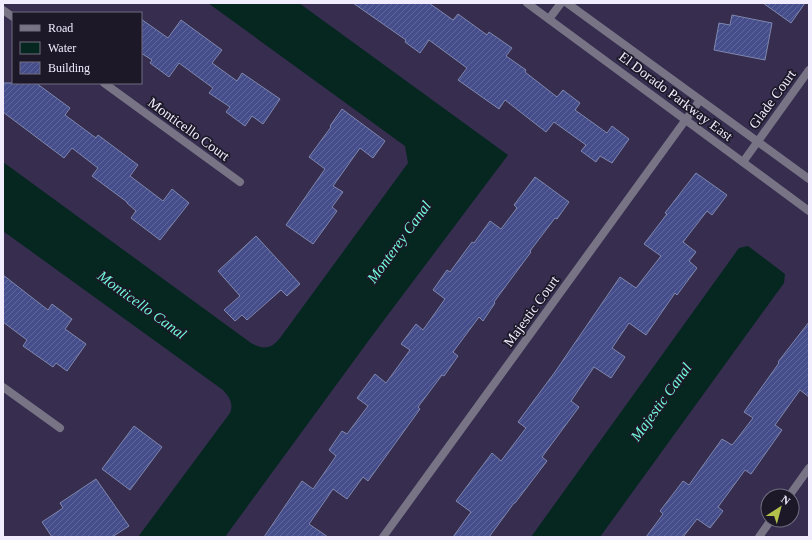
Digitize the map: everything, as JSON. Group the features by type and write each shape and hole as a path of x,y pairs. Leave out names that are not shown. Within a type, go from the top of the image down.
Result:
{"street":[{"name":"El Dorado Parkway East","path":"528,3 809,211"},
{"path":"549,19 561,3"},
{"name":"El Dorado Parkway East","path":"567,3 809,179"},
{"path":"3,10 12,16"},
{"name":"Glade Court","path":"743,162 809,70"},
{"name":"Monticello Court","path":"105,84 240,182"},
{"name":"Majestic Court","path":"383,537 700,100"},
{"path":"3,387 60,428"},
{"path":"795,488 809,468"},
{"path":"759,537 765,528"}],"water":[{"path":"208,3 299,3 508,155 372,336 225,537 138,537 230,413 230,400 223,390 3,231 3,162 251,343 260,347 270,346 280,338 408,163 405,146"},
{"name":"Majestic Canal","path":"748,246 785,274 784,283 600,537 531,537 739,248"}],"building":[{"path":"353,3 429,3 453,20 458,14 487,35 489,32 512,48 506,56 526,70 525,72 557,97 563,90 580,103 575,110 607,133 612,126 629,139 612,163 600,156 596,162 581,151 586,145 554,122 546,132 505,100 499,109 458,80 467,68 429,40 420,53 405,42 406,40"},
{"path":"763,3 805,3 791,23"},
{"path":"732,15 772,23 765,60 714,50 719,23 730,25"},
{"path":"142,20 168,38 181,20 222,50 212,63 237,81 242,73 280,99 263,124 252,116 245,126 226,112 230,107 209,93 213,88 179,63 169,77 150,63 152,60 142,54"},
{"path":"3,83 37,84 70,108 65,115 96,138 98,135 138,165 130,176 163,201 172,189 189,203 160,240 131,218 136,211 127,202 92,176 98,168 72,148 64,158 3,112"},
{"path":"342,109 385,141 373,158 360,148 333,186 343,192 332,207 337,211 313,244 286,225 325,169 309,157"},
{"path":"696,173 727,195 712,215 707,211 683,242 696,252 689,261 697,268 677,295 675,293 646,335 629,323 612,348 625,357 611,378 594,367 571,401 579,407 542,457 547,461 489,537 453,537 471,512 456,501 492,453 501,461 526,428 518,422 555,372 620,277 636,288 661,256 644,244 667,214 665,213"},
{"path":"535,177 569,202 530,251 531,252 494,302 495,303 483,321 479,317 453,352 458,356 444,376 442,375 418,407 420,409 368,481 363,477 347,499 333,489 309,524 328,537 264,537 302,481 313,489 336,456 329,450 342,431 347,434 368,406 357,398 375,374 386,383 410,350 401,344 416,324 423,330 445,299 433,290 447,270 450,272 472,242 474,243 490,221 501,229 517,208 514,205"},
{"path":"256,236 300,284 287,296 281,290 247,320 242,315 235,321 224,310 240,296 218,271"},
{"path":"3,275 48,310 52,304 72,319 65,329 86,344 67,371 56,363 53,367 23,346 27,340 3,322"},
{"path":"809,322 809,397 800,390 775,425 782,430 751,474 745,470 718,507 723,511 710,528 697,519 683,537 646,537 663,514 660,511 683,481 689,485 722,439 732,445 753,418 744,412 779,363 778,362"},
{"path":"134,426 162,447 130,490 102,469"},
{"path":"96,479 129,526 112,537 52,537 42,522 63,508 60,503"}],"water label":[{"name":"Monterey Canal","path":"399,242"},
{"name":"Monticello Canal","path":"142,305"}]}
